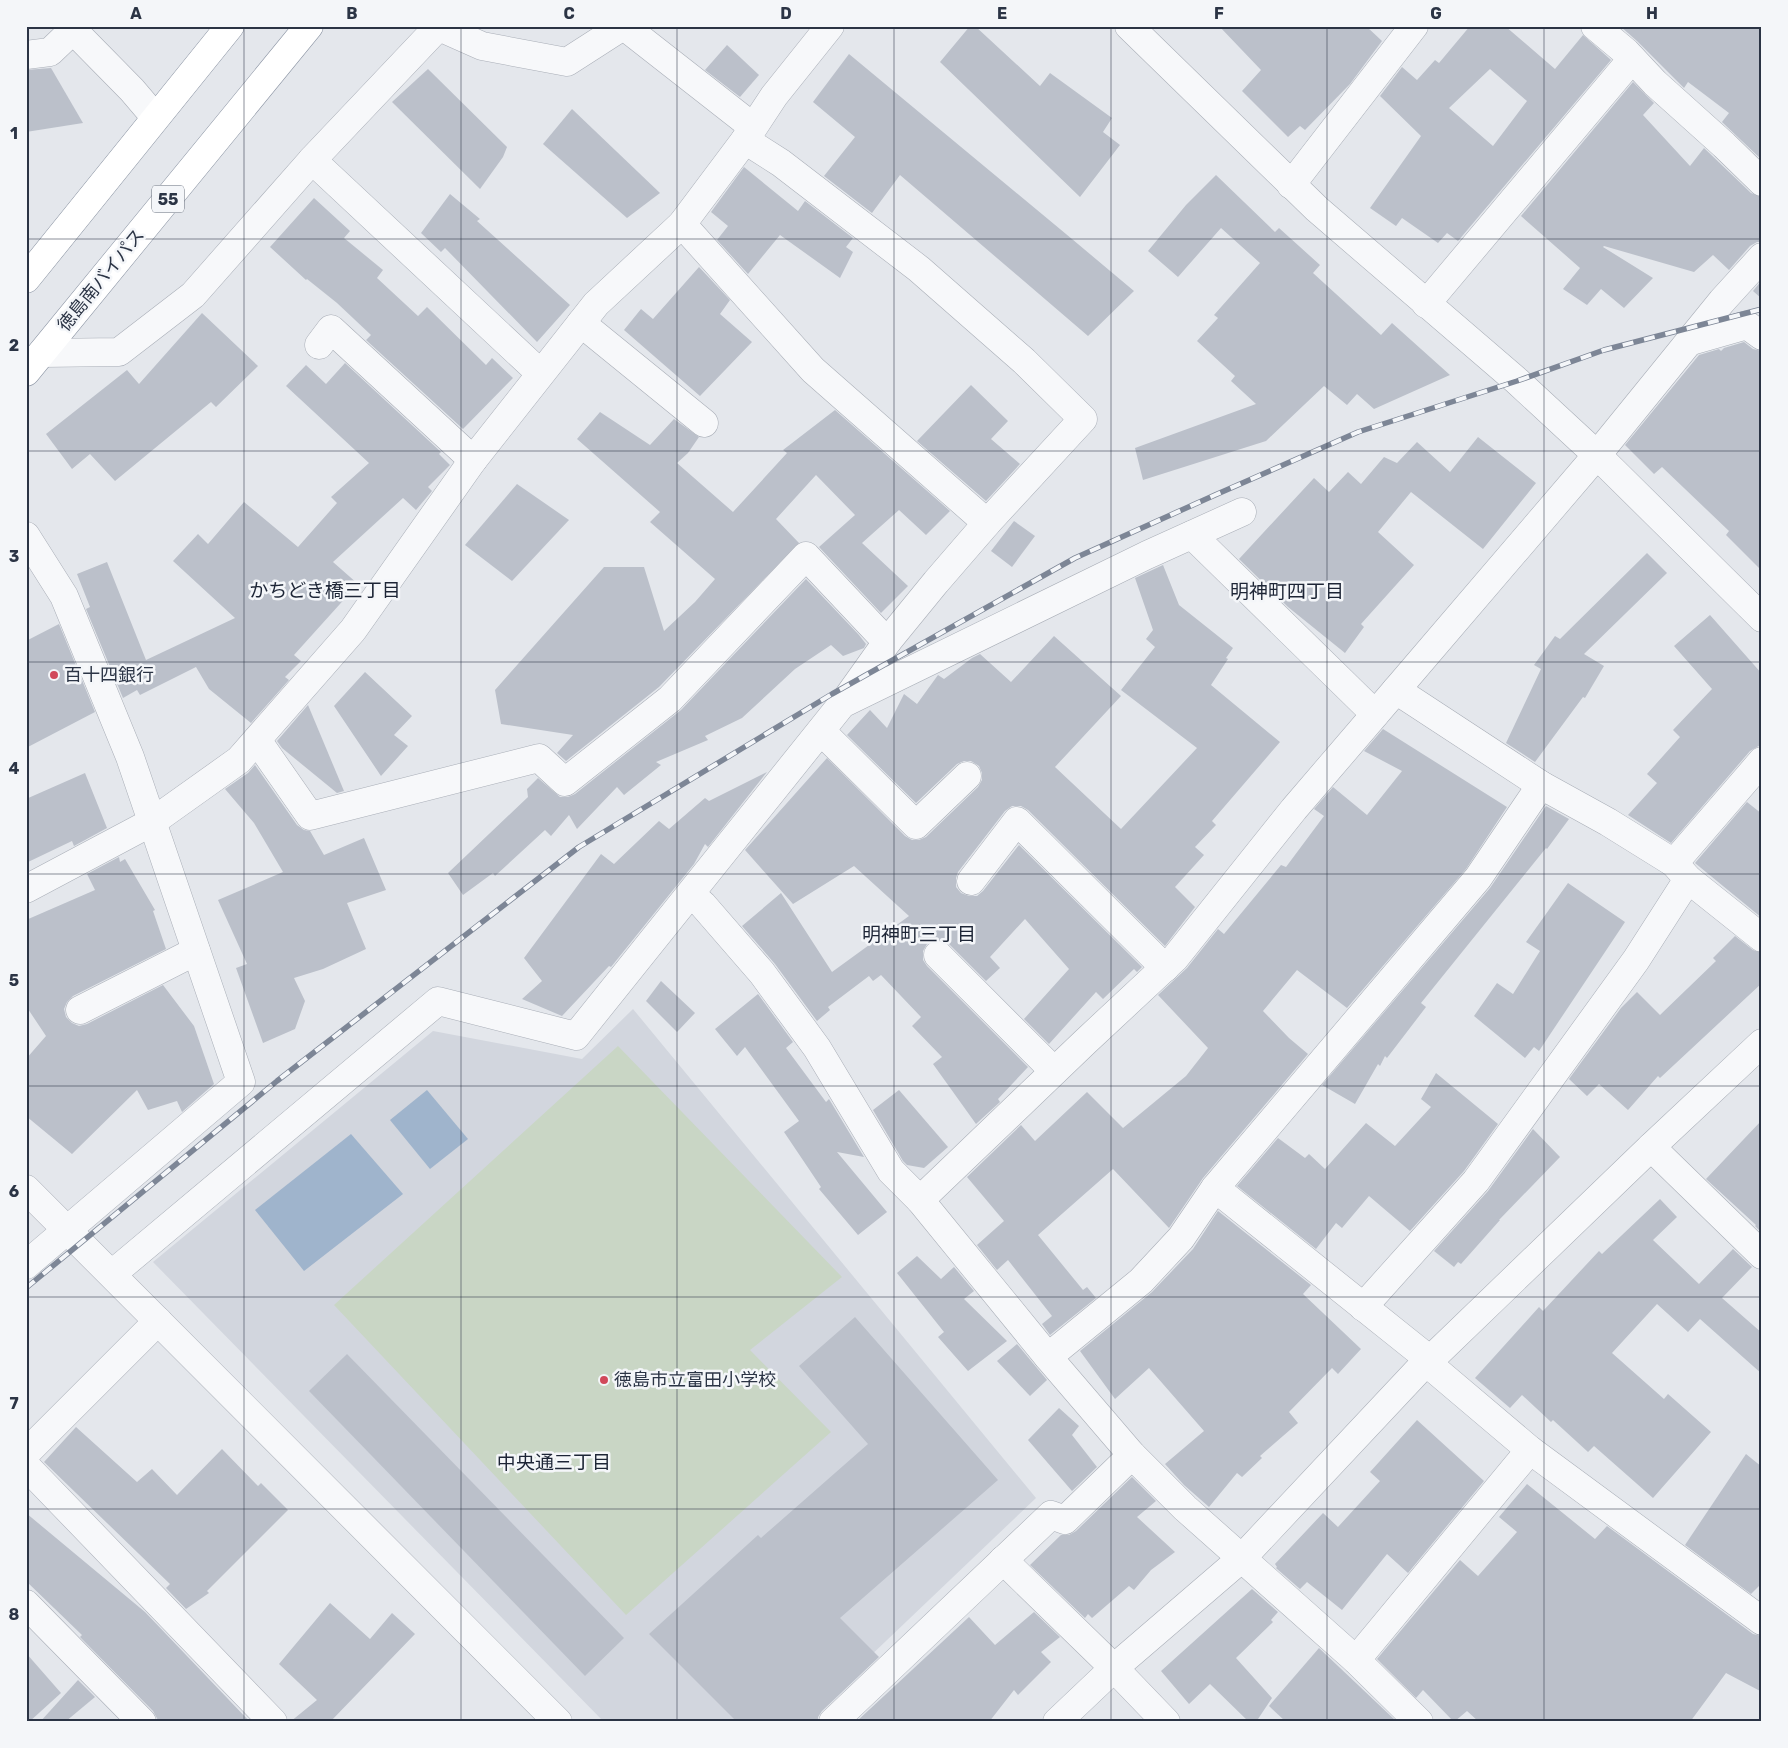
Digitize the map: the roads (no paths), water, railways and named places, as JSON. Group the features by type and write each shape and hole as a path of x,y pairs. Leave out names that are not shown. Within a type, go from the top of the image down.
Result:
{"highway":[{"path":"26,279 230,26"},
{"name":"徳島南バイパス","path":"34,362 310,26"}],"street":[{"path":"34,362 119,352 193,295 312,160 438,26 482,46 568,62 623,26 749,133 781,163 919,270 1024,360 1083,419 986,523 887,642 821,731 576,1036 438,1000 112,1274"},
{"path":"26,889 152,822 239,760 353,630 472,460 596,304 682,224 774,96 830,26"},
{"path":"1129,26 1317,209 1517,381 1597,455 1762,618"},
{"path":"1292,185 1414,26"},
{"path":"1595,26 1762,182"},
{"path":"26,55 50,52 74,28 155,117"},
{"path":"1426,304 1632,59"},
{"path":"312,160 540,373"},
{"path":"682,224 813,370 986,523"},
{"path":"920,1200 1175,958 1294,809 1597,455 1722,301 1762,257"},
{"path":"581,323 704,423"},
{"path":"1690,341 1747,324 1762,336"},
{"path":"319,345 331,329 472,460"},
{"path":"842,704 1242,512"},
{"path":"26,536 64,596 130,757 241,1082 26,1265"},
{"path":"1192,536 1375,714"},
{"path":"256,740 310,816 539,758 565,782 670,699 806,556 887,642"},
{"path":"1396,690 1541,786 1608,822 1681,871 1762,938"},
{"path":"821,731 916,825 967,776"},
{"path":"1363,1307 1476,1181 1625,976 1681,871 1762,761"},
{"path":"1048,1358 1141,1281 1181,1238 1215,1188 1478,878 1541,786"},
{"path":"971,882 1017,821 1165,968"},
{"path":"691,894 703,905 762,973 817,1048 891,1171 920,1200 1048,1358 1132,1455 1184,1508 1356,1660 1418,1722"},
{"path":"80,1010 196,951"},
{"path":"938,955 1054,1071"},
{"path":"1056,1722 1114,1668 1242,1558 1428,1361 1762,1043"},
{"path":"1651,1147 1762,1255"},
{"path":"1215,1188 1428,1361 1530,1450 1762,1621"},
{"path":"26,1189 558,1722"},
{"path":"26,1453 158,1321"},
{"path":"1356,1660 1530,1450"},
{"path":"833,1722 1051,1515 1065,1520 1132,1455"},
{"path":"26,1466 273,1722"},
{"path":"1003,1560 1114,1668 1166,1722"},
{"path":"26,1604 142,1722"}],"water":[{"path":"427,1090 468,1139 430,1169 390,1120"},
{"path":"351,1134 403,1194 304,1271 255,1210"}],"railway":[{"path":"26,1288 277,1081 579,847 832,694 1075,558 1358,432 1517,381 1604,350 1762,309"}],"place":[{"name":"百十四銀行","path":"54,675"},
{"name":"徳島市立富田小学校","path":"604,1380"}],"district":[{"name":"かちどき橋三丁目","path":"325,590"},
{"name":"明神町四丁目","path":"1287,591"},
{"name":"明神町三丁目","path":"919,934"},
{"name":"中央通三丁目","path":"554,1462"}]}
